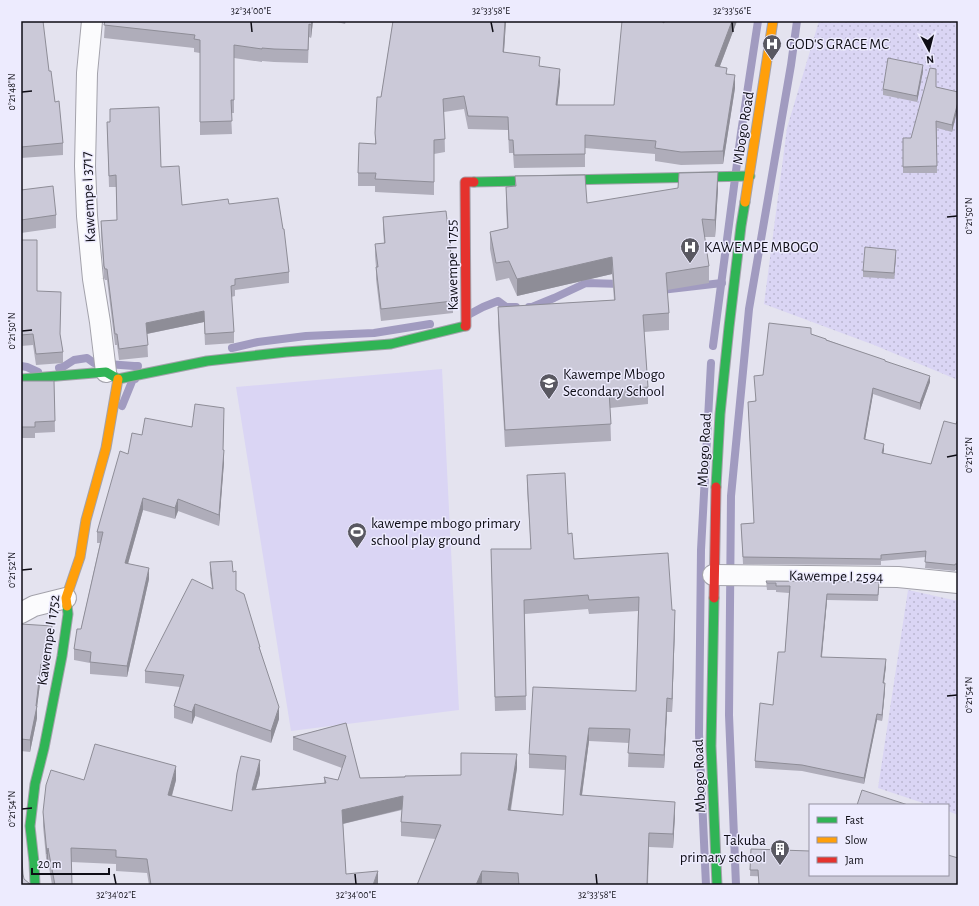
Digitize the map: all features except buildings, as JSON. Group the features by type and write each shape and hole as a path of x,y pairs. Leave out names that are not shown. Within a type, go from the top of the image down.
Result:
{"street":[{"name":"Kawempe I 3717","path":"92,21 87,72 85,166 94,279 100,322 112,376"},
{"name":"Mbogo Road","path":"717,885 711,746 713,575 720,414 742,226 773,21"},
{"name":"Kawempe I 1755","path":"21,379 112,376 207,361 286,352 391,344 466,326 465,182 750,176"},
{"name":"Kawempe I 1752","path":"35,885 30,826 36,784 62,656 68,614 66,598 80,557 86,520 106,448 112,376"},
{"name":"Kawempe I 2594","path":"713,575 898,577 958,583"},
{"path":"21,613 34,606 66,598"}],"shaded area":[{"path":"819,21 958,21 958,380 874,345 764,304 787,128"},
{"name":"kawempe mbogo primary school play ground","path":"442,369 459,710 291,731 236,387"},
{"path":"908,590 958,601 958,815 949,811 949,804 926,804 878,788"}],"waterway":[{"path":"713,346 741,133 758,21"},
{"path":"736,885 729,715 731,496 749,309 791,65 797,21"},
{"path":"529,307 554,298 586,283 622,284"},
{"path":"661,290 722,283"},
{"path":"468,315 498,301 506,307 516,307"},
{"path":"232,348 258,342 306,336 374,333 430,324"},
{"path":"59,368 74,360 87,358 94,363 138,366"},
{"path":"706,885 699,734 701,550 711,363"},
{"path":"21,366 38,372"},
{"path":"122,406 133,379 135,379"}],"traffic: fast":[{"path":"474,182 750,176"},
{"path":"716,487 720,414 729,327 745,202"},
{"path":"21,379 106,372 118,379 207,361 286,352 391,344 465,326"},
{"path":"714,598 711,746 717,885"},
{"path":"35,885 30,826 35,784 44,748 62,656 68,614 67,606"}],"traffic: slow":[{"path":"745,202 773,21"},
{"path":"67,606 66,598 80,557 86,520 106,448 118,379"}],"traffic: jam":[{"path":"465,326 465,182 474,182"},
{"path":"714,598 716,487"}],"place":[{"name":"GOD'S GRACE MC","path":"772,61"},
{"name":"KAWEMPE MBOGO","path":"690,264"},
{"name":"Kawempe Mbogo Secondary School","path":"549,400"},
{"name":"kawempe mbogo primary school play ground","path":"357,549"},
{"name":"Takuba primary school","path":"780,866"}]}
